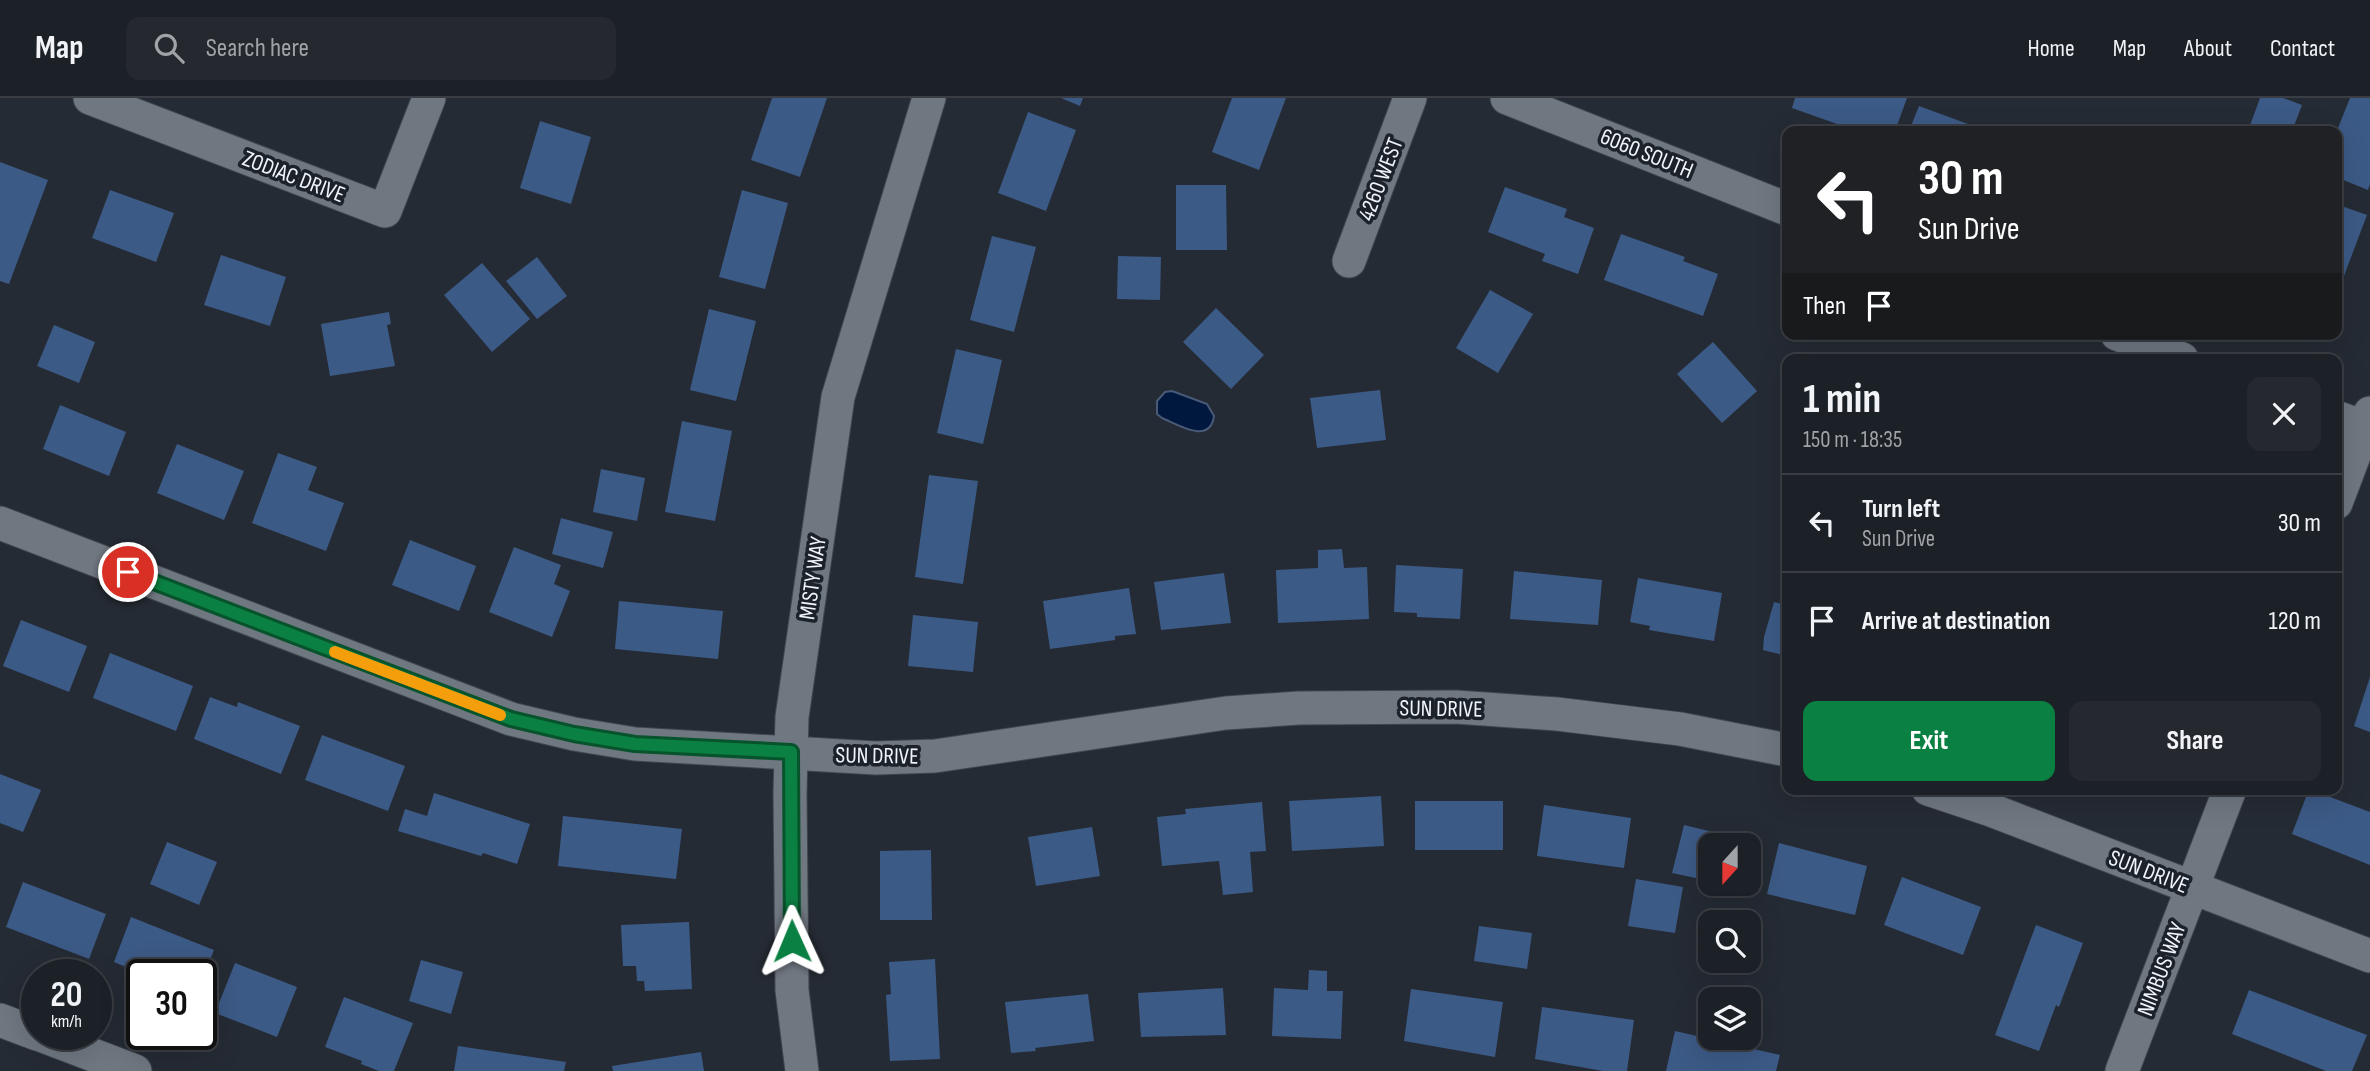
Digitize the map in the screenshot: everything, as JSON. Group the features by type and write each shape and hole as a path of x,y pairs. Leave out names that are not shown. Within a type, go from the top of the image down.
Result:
{"street":[{"name":"ZODIAC DRIVE","path":"90,98 385,211 429,98"},
{"name":"MISTY WAY","path":"802,1071 792,990 792,717 838,397 929,98"},
{"name":"4260 WEST","path":"1349,261 1410,98"},
{"name":"6060 SOUTH","path":"1507,98 1782,207"},
{"path":"2133,340 2169,354"},
{"path":"2342,479 2357,419"},
{"name":"SUN DRIVE","path":"0,523 511,719 574,734 635,744 876,758 934,756 1226,713 1299,708 1456,707 1557,714 1680,729 1782,749"},
{"name":"SUN DRIVE","path":"1946,795 2370,956"},
{"name":"NIMBUS WAY","path":"2122,1071 2228,795"},
{"path":"0,1020 21,1028"},
{"path":"69,1059 135,1071"}],"water":[{"path":"1172,391 1207,404 1214,416 1207,430 1193,431 1157,414 1157,401 1165,392"}],"building":[{"path":"772,98 827,98 800,177 751,160"},
{"path":"1061,98 1083,98 1080,106"},
{"path":"1232,98 1286,98 1259,170 1212,152"},
{"path":"1795,98 1907,98 1897,126 1843,126 1792,108"},
{"path":"2260,98 2283,98 2302,105 2294,126 2250,126"},
{"path":"2350,98 2370,98 2368,190 2342,179 2342,126 2339,126"},
{"path":"1919,106 1973,126 1911,126"},
{"path":"1028,112 1076,130 1046,211 998,193"},
{"path":"540,121 591,137 571,204 520,188"},
{"path":"0,162 48,180 9,284 0,281"},
{"path":"1176,185 1226,185 1227,250 1176,250"},
{"path":"1505,187 1567,209 1564,217 1594,228 1578,274 1542,261 1545,254 1488,232"},
{"path":"110,190 174,213 156,262 92,238"},
{"path":"742,190 788,203 765,289 719,277"},
{"path":"2342,206 2367,215 2342,281"},
{"path":"1621,234 1685,257 1683,261 1718,274 1703,316 1604,280"},
{"path":"992,236 1036,247 1014,332 970,320"},
{"path":"221,255 286,277 270,326 204,305"},
{"path":"1118,256 1161,257 1160,300 1117,299"},
{"path":"537,257 567,296 537,319 506,281"},
{"path":"482,263 530,319 492,352 444,295"},
{"path":"1490,290 1533,314 1498,373 1456,348"},
{"path":"1216,308 1264,355 1231,389 1183,342"},
{"path":"709,309 756,321 736,401 690,390"},
{"path":"389,312 391,324 387,325 395,366 330,376 321,324"},
{"path":"54,325 95,342 79,383 37,366"},
{"path":"1713,342 1757,391 1722,423 1677,374"},
{"path":"956,349 1002,360 983,444 937,433"},
{"path":"1380,390 1386,440 1317,448 1310,398"},
{"path":"60,405 126,432 109,476 43,449"},
{"path":"682,421 732,431 715,521 665,512"},
{"path":"177,444 244,471 224,520 157,493"},
{"path":"278,453 317,467 308,490 344,503 326,551 252,523"},
{"path":"601,469 645,478 637,521 593,512"},
{"path":"929,475 978,481 963,584 915,577"},
{"path":"561,518 613,532 603,568 552,554"},
{"path":"410,540 476,566 459,611 392,585"},
{"path":"514,547 561,565 554,584 570,591 552,637 489,612"},
{"path":"1342,549 1344,568 1367,567 1369,619 1278,623 1276,570 1318,568 1318,550"},
{"path":"1396,565 1463,569 1460,619 1417,617 1417,613 1394,612"},
{"path":"1514,571 1602,580 1598,625 1510,619"},
{"path":"1224,573 1231,623 1161,630 1154,582"},
{"path":"1638,578 1722,593 1714,641 1649,630 1650,626 1630,622"},
{"path":"1129,588 1136,634 1115,636 1115,640 1050,649 1043,601"},
{"path":"619,601 723,611 718,659 615,649"},
{"path":"1774,602 1782,604 1782,655 1763,650"},
{"path":"913,615 978,622 973,672 908,666"},
{"path":"21,620 87,646 69,692 3,666"},
{"path":"110,653 193,686 176,731 93,698"},
{"path":"2370,677 2370,732 2354,726"},
{"path":"210,697 237,707 238,702 300,726 281,774 194,739"},
{"path":"322,735 405,766 388,811 305,780"},
{"path":"0,774 41,790 23,832 0,823"},
{"path":"434,793 530,824 517,864 398,831 405,809 427,816"},
{"path":"2307,795 2325,795 2370,812 2370,865 2292,834"},
{"path":"1381,796 1384,846 1292,851 1289,801"},
{"path":"1415,801 1503,801 1503,850 1415,850"},
{"path":"1262,802 1266,851 1250,852 1253,892 1223,895 1219,861 1162,866 1157,817 1186,814 1185,809"},
{"path":"1544,805 1631,818 1624,868 1537,856"},
{"path":"563,816 682,829 676,879 558,866"},
{"path":"1684,825 1717,833 1698,833 1698,878 1672,873"},
{"path":"1092,827 1100,876 1036,886 1028,837"},
{"path":"167,842 217,862 199,905 150,884"},
{"path":"1779,843 1867,866 1855,915 1767,894"},
{"path":"931,850 932,920 880,920 880,851"},
{"path":"1902,877 1981,907 1963,955 1884,925"},
{"path":"1636,879 1683,887 1675,933 1628,926"},
{"path":"23,882 106,914 89,959 6,927"},
{"path":"131,917 214,950 210,959 126,959 126,967 114,962"},
{"path":"689,922 692,989 645,991 644,981 637,981 636,966 623,966 621,925"},
{"path":"2036,925 2083,943 2039,1051 1995,1035"},
{"path":"1479,926 1532,933 1527,969 1474,961"},
{"path":"935,959 940,1059 890,1061 886,995 891,994 889,962"},
{"path":"421,960 463,972 451,1014 409,1001"},
{"path":"235,963 297,987 277,1037 217,1014"},
{"path":"1309,970 1327,971 1327,991 1343,991 1341,1039 1272,1036 1274,988 1308,990"},
{"path":"1223,988 1226,1035 1141,1037 1138,993"},
{"path":"1411,989 1503,1002 1495,1057 1404,1041"},
{"path":"2249,990 2367,1035 2352,1071 2326,1071 2232,1034"},
{"path":"1088,994 1094,1041 1011,1053 1005,1002"},
{"path":"344,997 413,1023 394,1071 379,1071 361,1064 362,1061 325,1047"},
{"path":"1542,1007 1634,1020 1627,1071 1603,1071 1535,1059"},
{"path":"1675,1031 1698,1036 1698,1050 1758,1050 1780,1055 1776,1071 1666,1071"},
{"path":"458,1046 566,1062 564,1071 454,1071"},
{"path":"701,1052 704,1071 613,1071 612,1066"}],"slow traffic":[{"path":"335,652 500,715"}],"route":[{"path":"128,572 511,719 574,734 635,744 791,752 792,941"}]}
